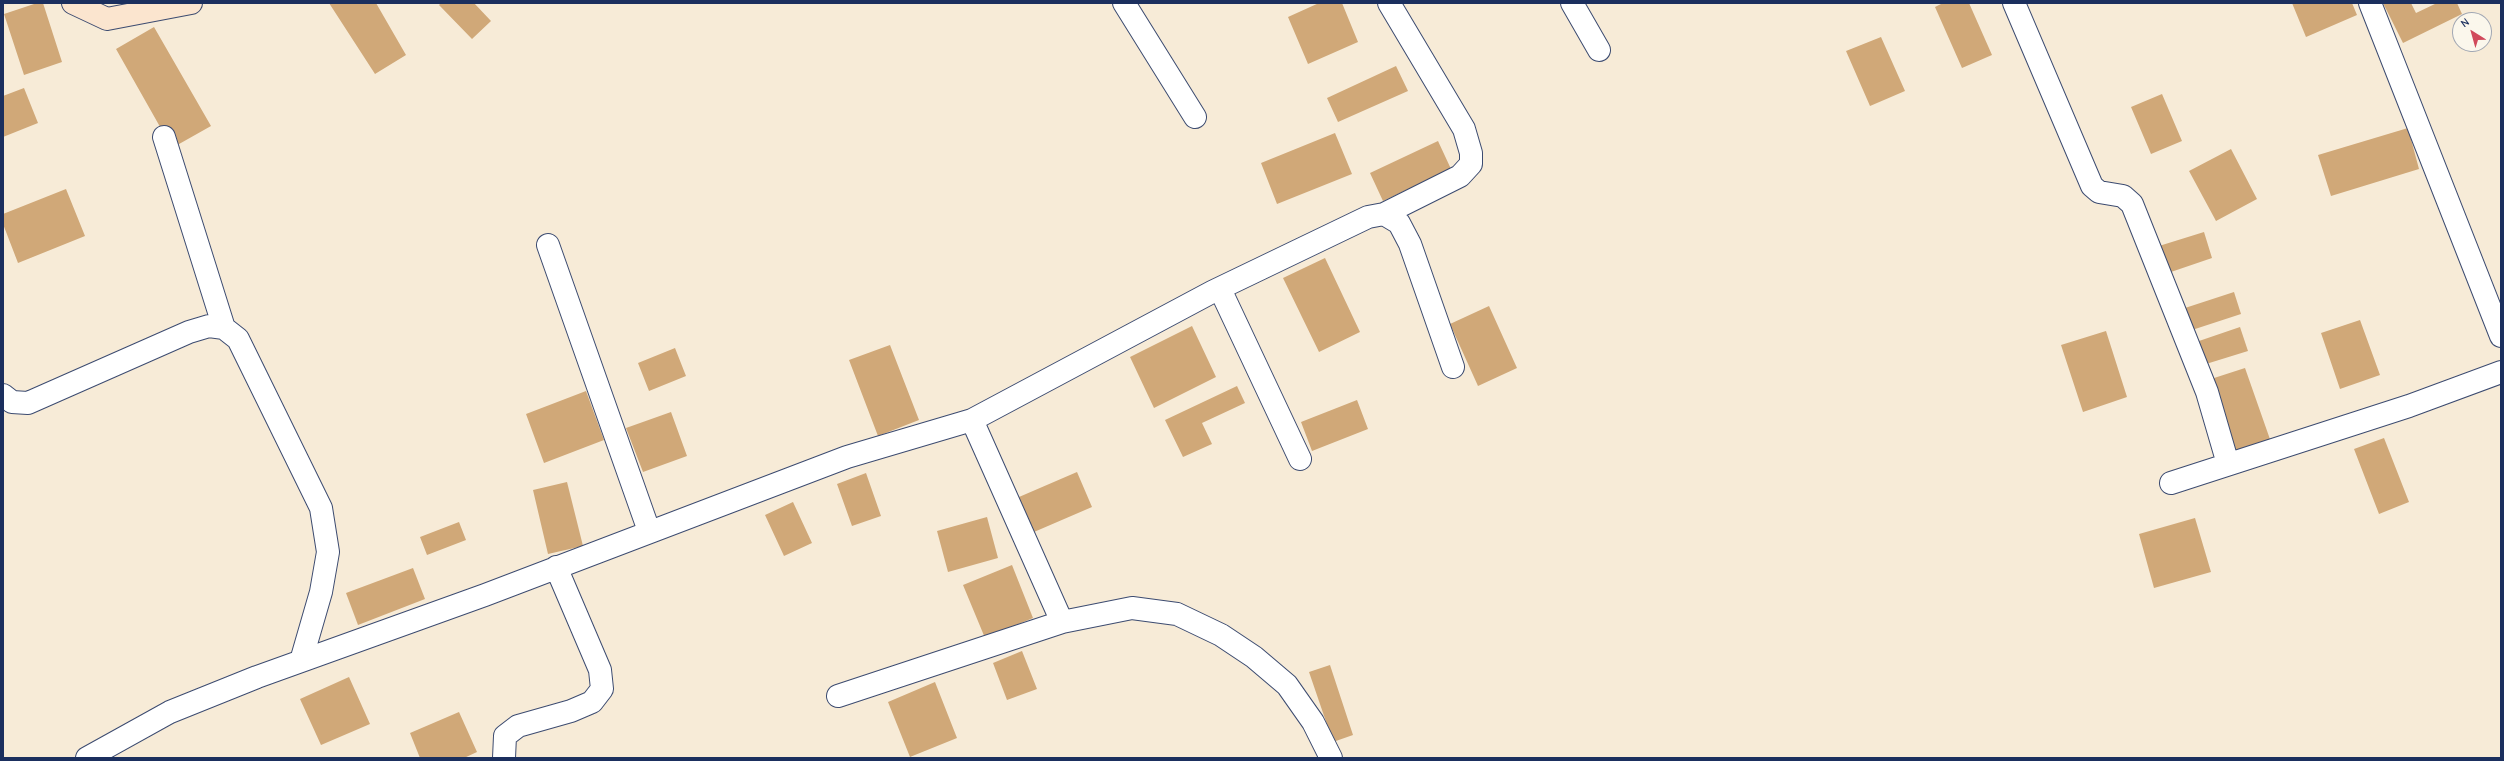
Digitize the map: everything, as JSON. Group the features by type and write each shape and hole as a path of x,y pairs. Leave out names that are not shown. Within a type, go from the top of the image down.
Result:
{"street":[{"path":"73,3 107,19 191,3"},
{"path":"1124,3 1195,117"},
{"path":"87,758 170,712 301,661 848,457 972,420 1220,289 1368,217 1384,214 1460,176 1471,164 1471,153 1464,129 1389,3"},
{"path":"1572,3 1599,50"},
{"path":"2014,3 2092,186 2099,192 2123,196 2132,204 2207,392 2228,464"},
{"path":"2370,3 2501,336"},
{"path":"164,137 224,328"},
{"path":"1384,214 1399,223 1410,244 1453,367"},
{"path":"548,244 649,531"},
{"path":"1220,289 1300,458"},
{"path":"3,395 12,402 28,403 189,332 209,326 224,328 238,339 321,508 328,552 321,592 301,661"},
{"path":"2171,483 2409,406 2501,372"},
{"path":"972,420 1062,622"},
{"path":"504,758 505,736 518,726 571,711 592,702 602,689 600,670 556,567"},
{"path":"838,696 1062,622 1132,608 1177,614 1221,634 1254,656 1287,685 1313,722 1331,758"}],"building":[{"path":"37,3 43,3 62,62 24,75 4,14"},
{"path":"329,3 376,3 406,55 375,74"},
{"path":"441,3 474,3 491,21 472,39 439,5"},
{"path":"1319,3 1342,3 1358,42 1308,64 1288,17"},
{"path":"1943,3 1969,3 1992,55 1962,68 1935,7"},
{"path":"2292,3 2352,3 2357,15 2306,37"},
{"path":"2383,3 2411,3 2416,13 2437,3 2457,3 2461,12 2452,12 2452,19 2403,43"},
{"path":"154,27 211,126 172,148 116,49"},
{"path":"1881,37 1905,91 1870,106 1846,51"},
{"path":"1396,66 1408,91 1338,122 1327,98"},
{"path":"24,88 38,123 3,137 3,96"},
{"path":"2162,94 2182,141 2151,154 2131,107"},
{"path":"2408,128 2419,169 2331,196 2318,155"},
{"path":"1335,133 1352,174 1277,204 1261,163"},
{"path":"1438,141 1451,169 1383,201 1370,173"},
{"path":"2231,149 2257,199 2216,221 2189,171"},
{"path":"66,189 85,236 18,263 3,224 3,214"},
{"path":"2204,232 2212,258 2168,273 2159,246"},
{"path":"1325,258 1360,332 1319,352 1283,278"},
{"path":"2234,292 2241,314 2192,330 2185,308"},
{"path":"1489,306 1517,368 1478,386 1450,324"},
{"path":"2360,320 2380,375 2340,389 2321,333"},
{"path":"1192,326 1216,377 1154,408 1130,357"},
{"path":"2240,327 2248,351 2206,364 2199,341"},
{"path":"2106,331 2127,397 2083,412 2061,345"},
{"path":"890,345 919,420 878,436 849,360"},
{"path":"675,348 686,376 649,391 638,363"},
{"path":"2245,368 2272,445 2238,457 2211,379"},
{"path":"1237,386 1245,403 1202,423 1212,444 1183,457 1165,420"},
{"path":"586,391 604,440 544,463 526,414"},
{"path":"1357,400 1368,429 1312,451 1301,422"},
{"path":"671,412 687,456 643,472 626,428"},
{"path":"2384,438 2409,502 2379,514 2354,449"},
{"path":"1077,472 1092,507 1034,532 1019,497"},
{"path":"866,473 881,516 852,526 837,484"},
{"path":"567,482 583,546 548,554 533,490"},
{"path":"793,502 812,543 784,556 765,515"},
{"path":"987,517 998,558 948,572 937,531"},
{"path":"2195,518 2211,572 2154,588 2139,534"},
{"path":"459,522 466,540 427,555 420,537"},
{"path":"1012,565 1033,618 985,638 963,585"},
{"path":"413,568 425,599 358,625 346,593"},
{"path":"1022,651 1037,689 1007,700 993,663"},
{"path":"1330,665 1353,735 1333,742 1309,672"},
{"path":"349,677 370,724 321,745 300,699"},
{"path":"935,682 957,738 910,757 888,702"},
{"path":"459,712 477,752 464,758 420,758 410,733"}]}
